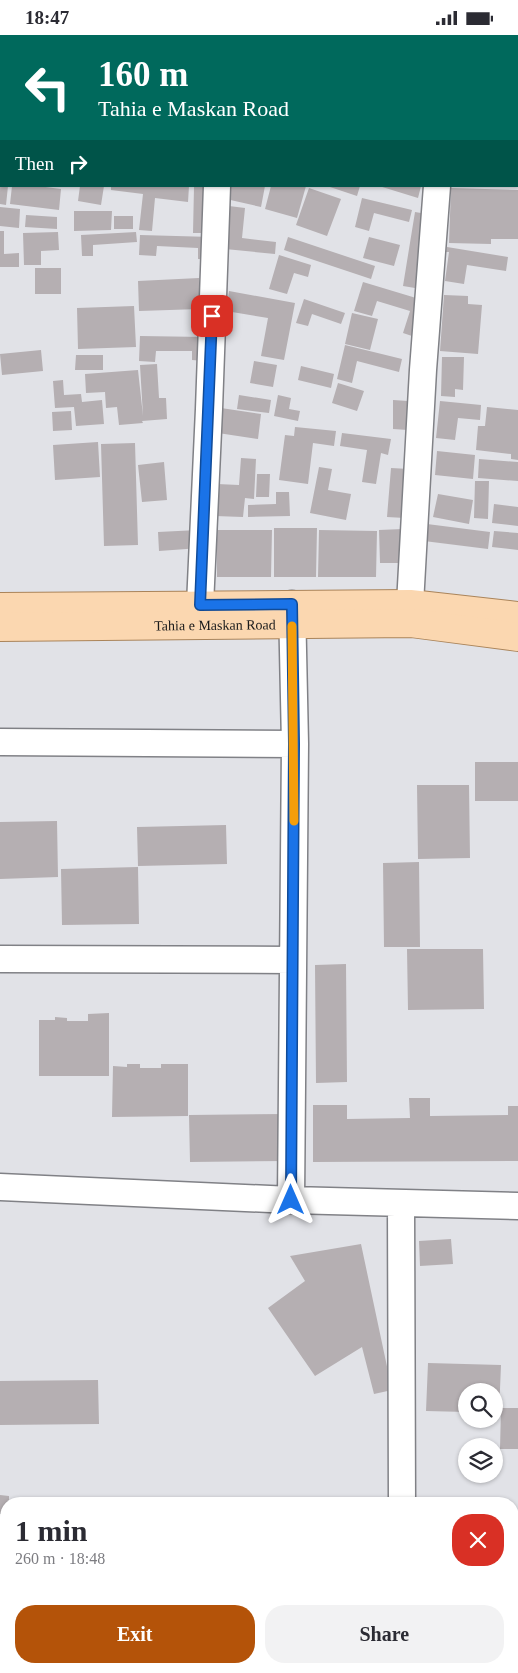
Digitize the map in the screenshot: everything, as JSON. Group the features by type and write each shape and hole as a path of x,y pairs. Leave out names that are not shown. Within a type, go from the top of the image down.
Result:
{"main road":[{"name":"Tahia e Maskan Road","path":"0,627 292,614 410,604 518,616"},
{"name":"Tahia e Maskan Road","path":"0,607 200,605 411,623 518,637"}],"street":[{"path":"200,605 209,419 216,187"},
{"path":"410,604 437,187"},
{"path":"291,1200 294,744 292,614"},
{"path":"0,742 294,744"},
{"path":"0,959 293,960"},
{"path":"0,1187 291,1200 518,1206"},
{"path":"401,1203 402,1497"}],"building":[{"path":"0,187 8,187 6,205 0,204"},
{"path":"12,187 61,189 59,210 10,204"},
{"path":"80,187 104,187 101,205 78,201"},
{"path":"111,187 189,187 188,202 155,198 152,231 139,230 143,194 111,190"},
{"path":"194,187 210,187 209,233 193,233"},
{"path":"229,187 265,187 261,207 226,199"},
{"path":"271,187 306,187 297,218 265,209"},
{"path":"330,187 360,187 357,196"},
{"path":"382,187 421,187 418,198"},
{"path":"309,188 341,199 327,236 296,225"},
{"path":"451,188 518,190 518,239 491,239 491,244 449,243"},
{"path":"362,198 412,210 409,222 374,213 369,231 355,227"},
{"path":"229,206 245,208 242,238 276,242 275,254 225,249"},
{"path":"0,207 20,209 19,228 0,226"},
{"path":"74,211 112,211 111,230 74,231"},
{"path":"415,212 433,215 421,289 403,286"},
{"path":"26,215 57,217 57,229 25,227"},
{"path":"114,216 133,216 133,229 114,229"},
{"path":"0,231 4,231 4,254 19,253 19,267 0,267"},
{"path":"58,232 59,250 41,251 41,265 24,265 23,233"},
{"path":"136,232 137,242 93,245 93,256 82,256 81,235"},
{"path":"140,235 212,237 211,260 198,259 198,248 157,246 156,256 139,255"},
{"path":"288,237 375,266 371,279 284,250"},
{"path":"369,237 400,245 394,266 363,258"},
{"path":"447,247 508,257 506,271 467,265 464,284 445,281 449,252 446,252"},
{"path":"279,255 311,265 308,277 294,273 287,294 269,289"},
{"path":"35,268 61,268 61,294 35,294"},
{"path":"199,278 200,309 139,311 138,281"},
{"path":"363,282 426,301 415,337 403,333 410,311 377,301 372,316 354,311"},
{"path":"229,291 295,303 284,360 261,356 268,318 226,311"},
{"path":"444,295 468,296 468,304 482,305 478,354 440,351"},
{"path":"304,299 345,313 341,324 312,314 308,326 296,323"},
{"path":"134,306 136,347 78,349 77,308"},
{"path":"352,313 378,319 370,350 345,344"},
{"path":"140,336 205,337 205,361 192,360 192,351 156,351 155,362 139,361"},
{"path":"345,345 402,359 399,372 357,361 352,383 337,379"},
{"path":"41,350 43,371 2,375 0,354"},
{"path":"76,355 103,355 103,370 75,370"},
{"path":"442,357 464,357 463,390 455,389 455,397 441,396"},
{"path":"254,361 277,365 273,387 250,383"},
{"path":"157,364 159,398 166,398 167,419 119,425 117,407 106,408 105,392 86,393 85,374 138,370 143,416 140,365"},
{"path":"301,366 334,374 331,388 298,380"},
{"path":"63,380 64,395 81,394 82,402 102,400 104,424 76,426 74,407 55,408 53,381"},
{"path":"338,383 364,391 357,411 332,403"},
{"path":"239,395 271,400 269,413 237,409"},
{"path":"278,395 291,398 289,409 300,411 298,421 274,416"},
{"path":"393,400 408,401 408,430 393,429"},
{"path":"440,401 481,405 480,420 458,418 455,440 436,438"},
{"path":"487,407 518,410 518,460 511,459 511,454 476,450 478,426 485,426"},
{"path":"221,408 261,414 258,439 218,433"},
{"path":"71,411 72,430 53,431 52,412"},
{"path":"295,427 336,431 334,446 313,443 308,484 279,480 285,435 294,436"},
{"path":"342,433 391,439 388,455 381,453 376,484 362,482 367,450 340,446"},
{"path":"98,442 100,477 55,480 53,445"},
{"path":"135,443 138,545 104,546 101,444"},
{"path":"437,451 475,455 473,479 435,475"},
{"path":"241,458 256,459 254,499 245,498 243,517 215,516 217,484 239,485"},
{"path":"479,459 518,462 518,481 478,478"},
{"path":"164,462 167,500 142,502 138,465"},
{"path":"319,467 332,469 328,490 351,494 346,520 310,513"},
{"path":"391,468 409,469 405,518 387,517"},
{"path":"257,474 270,474 269,497 256,497"},
{"path":"475,481 489,481 488,519 474,518"},
{"path":"276,492 289,492 290,516 248,517 248,505 276,504"},
{"path":"438,494 473,500 469,524 433,517"},
{"path":"494,504 518,507 518,526 492,523"},
{"path":"427,524 490,532 488,549 424,541"},
{"path":"274,528 317,528 316,577 274,577"},
{"path":"403,529 404,563 380,563 379,530"},
{"path":"198,530 200,548 159,551 158,532"},
{"path":"217,530 272,530 271,577 217,577"},
{"path":"319,530 377,531 376,577 318,577"},
{"path":"494,531 518,533 518,550 492,547"},
{"path":"475,762 518,762 518,801 475,801"},
{"path":"417,785 469,785 470,858 418,859"},
{"path":"57,821 58,877 0,879 0,822"},
{"path":"226,825 227,864 138,866 137,827"},
{"path":"419,862 420,947 384,947 383,863"},
{"path":"138,867 139,924 62,925 61,869"},
{"path":"407,949 483,949 484,1009 408,1010"},
{"path":"346,964 347,1082 316,1083 315,965"},
{"path":"109,1013 109,1076 39,1076 39,1020 55,1020 55,1017 67,1018 67,1021 88,1021 88,1014"},
{"path":"127,1064 140,1064 140,1068 161,1068 161,1064 188,1064 188,1116 112,1117 113,1066 127,1067"},
{"path":"409,1098 430,1098 430,1116 508,1115 508,1106 518,1106 518,1161 313,1162 313,1105 347,1105 347,1119 410,1118"},
{"path":"286,1114 286,1161 190,1162 189,1115"},
{"path":"451,1239 453,1264 420,1266 419,1241"},
{"path":"361,1244 392,1390 374,1394 362,1347 315,1376 268,1308 305,1281 290,1256"},
{"path":"428,1363 501,1365 500,1383 458,1383 458,1412 426,1411"},
{"path":"98,1380 99,1424 0,1425 0,1381"},
{"path":"503,1408 518,1408 518,1449 503,1449 503,1438 500,1438 501,1428 503,1428"}],"slow traffic":[{"path":"292,626 294,821"}],"route":[{"path":"212,316 200,605 292,604 294,744 291,1200"}]}
